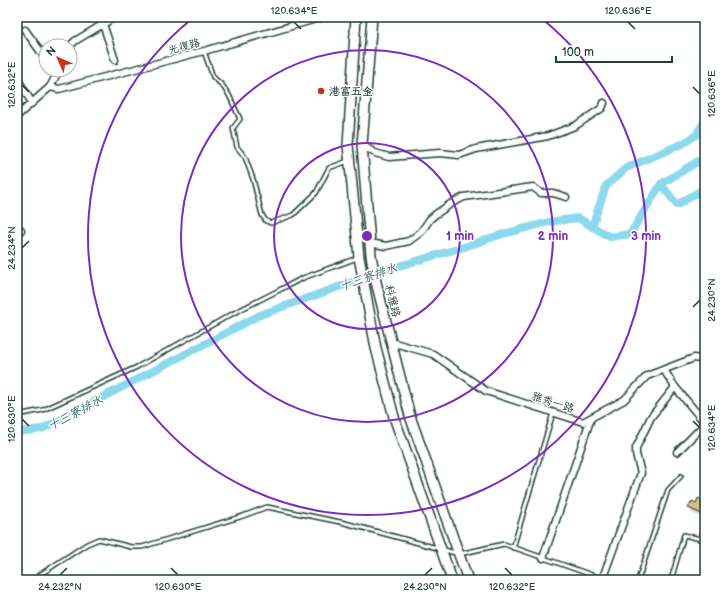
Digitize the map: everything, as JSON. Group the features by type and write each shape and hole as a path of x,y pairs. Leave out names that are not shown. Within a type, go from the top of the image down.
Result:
{"street":[{"path":"78,39 115,17"},
{"name":"光復路","path":"50,86 59,89 204,51 322,17"},
{"path":"356,17 348,145 363,284 376,348 394,416 452,580"},
{"name":"科雅路","path":"372,17 362,145 370,255 410,416 468,580"},
{"path":"104,24 115,60"},
{"path":"25,30 38,48"},
{"path":"17,78 32,103"},
{"path":"17,116 50,86 54,78"},
{"path":"362,145 375,153 389,157 440,153 459,155 476,149 548,136 575,126 602,108 604,102"},
{"path":"370,243 386,246 409,241 421,232 430,219 436,214 464,197 533,187 541,193 553,193 566,197"},
{"name":"雅秀一路","path":"391,342 433,354 486,391 583,422 624,400 647,376 694,358 705,360"},
{"path":"664,370 675,387 705,423 677,452"},
{"path":"604,580 641,473 636,448 651,417 675,387"},
{"path":"543,558 591,418"}],"lane":[{"path":"204,51 213,77 222,85 229,95 240,119 233,128 234,138 237,148 245,157 253,179 262,215 266,221 271,223 293,215 316,193 329,168 350,161"},
{"path":"17,415 43,410 137,367 232,314 303,278 359,257"},
{"path":"514,548 553,412"},
{"path":"638,580 668,490 681,476"},
{"path":"34,580 80,548 98,539 131,547 142,547 243,516 267,507 344,523 459,554 504,544 604,580"},
{"path":"671,580 684,535 700,539 705,526"}],"building":[{"path":"698,498 705,501 705,515 688,508 692,501 696,503"}],"waterway":[{"path":"592,227 606,186 626,168 684,143 696,135 705,120"},
{"name":"十三寮排水","path":"17,432 42,429 260,315 389,269 503,234 549,222 578,218 610,237 630,234 661,184 705,157"},
{"path":"661,184 677,205 705,188"}],"place":[{"name":"港富五金","path":"321,91"}]}
